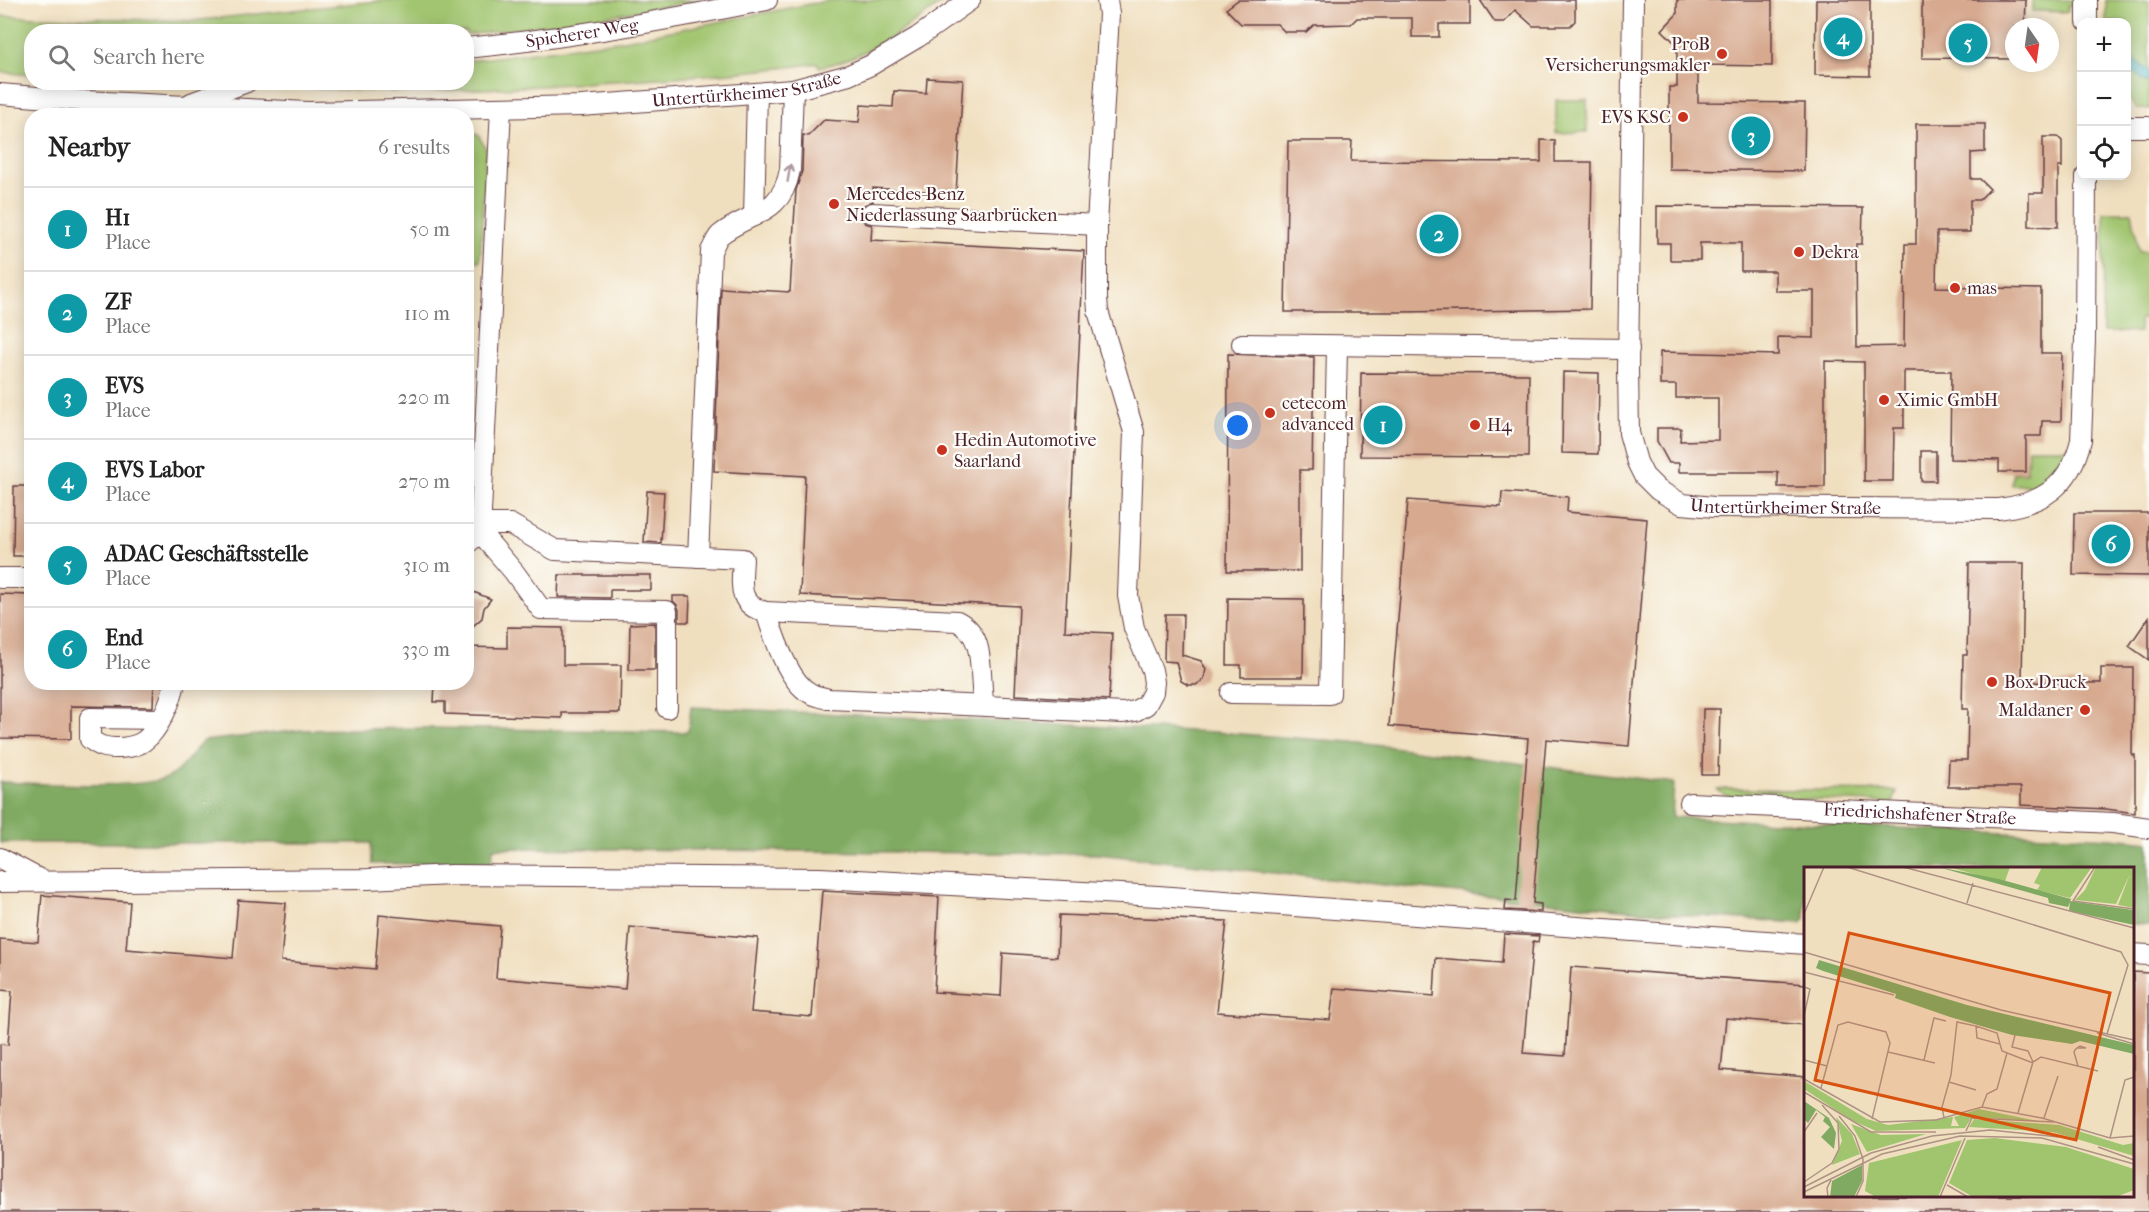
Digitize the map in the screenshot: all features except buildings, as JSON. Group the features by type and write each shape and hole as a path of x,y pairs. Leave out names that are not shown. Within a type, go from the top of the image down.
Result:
{"street":[{"name":"Spicherer Weg","path":"474,47 595,32 767,0"},
{"name":"Untertürkheimer Straße","path":"474,109 581,106 793,90 839,78 871,65 918,37 970,0"},
{"path":"766,612 778,648 797,681 809,693 828,699 1123,713 1135,711 1146,705 1154,692 1152,670 1129,610 1134,432 1098,311 1096,285 1097,225 1109,14 1107,0"},
{"name":"Untertürkheimer Straße","path":"1633,0 1629,433 1636,462 1644,476 1658,490 1682,504 1714,507 1998,510 2026,505 2043,498 2071,470 2078,455 2081,440 2086,180"},
{"path":"2086,18 2087,0"},
{"path":"183,106 226,90"},
{"path":"698,557 711,251 718,236 774,204 788,182 793,90"},
{"path":"754,216 757,93"},
{"name":"Untertürkheimer Straße","path":"0,94 213,108"},
{"path":"501,108 476,533 514,572 541,609 667,611 667,708"},
{"path":"2131,127 2149,127"},
{"path":"872,213 1097,225"},
{"path":"1242,344 1629,349"},
{"path":"1231,693 1330,694 1337,345"},
{"path":"476,533 510,524 555,550 743,559 742,592 747,603 755,609 766,612 957,621 967,626 975,634 983,699 987,706"},
{"path":"0,578 24,578"},
{"path":"161,719 170,703 173,690"},
{"name":"Friedrichshafener Straße","path":"1690,803 2113,823 2149,828"},
{"path":"0,858 41,880"},
{"path":"0,882 356,879 485,875 820,878 1158,896 1804,944"},
{"path":"2134,954 2149,955"}],"green space":[{"path":"387,0 702,0 585,20 474,34 474,24 24,24 24,74 0,72 0,16 192,21"},
{"path":"831,0 946,0 902,31 869,50 819,67 818,63 707,75 474,89 474,60 619,41"},
{"path":"2033,0 2075,0 2075,5 2068,5 2068,12 2033,11"},
{"path":"2106,0 2149,0 2149,109 2137,109 2131,101 2131,18 2106,18"},
{"path":"347,90 462,90 443,91"},
{"path":"1556,100 1587,100 1587,132 1556,133"},
{"path":"474,134 478,135 486,149 480,261 474,261"},
{"path":"2104,212 2132,212 2139,251 2149,251 2149,319 2140,319 2139,332 2103,332"},
{"path":"474,331 477,331 475,357"},
{"path":"2028,448 2068,448 2053,476 2027,495 2027,485 2012,485 2013,473 2027,473"},
{"path":"691,707 1213,732 1352,742 1674,783 1672,817 2111,838 2149,842 2149,925 2134,924 2134,867 1804,867 1804,920 1801,923 1670,914 1098,854 493,848 492,863 372,864 371,843 0,843 0,782 117,785 160,780 176,772 203,741 302,730 424,728 688,732"},
{"path":"1718,790 1897,791 1893,803 1726,796"}],"water":[{"path":"2131,58 2149,71 2149,82 2145,82 2131,70"}],"place":[{"name":"EVS Labor","path":"1843,37"},
{"name":"ADAC Geschäftsstelle","path":"1968,43"},
{"name":"ProB Versicherungsmakler","path":"1722,54"},
{"name":"EVS KSC","path":"1683,117"},
{"name":"EVS","path":"1751,136"},
{"name":"Mercedes-Benz Niederlassung Saarbrücken","path":"834,204"},
{"name":"ZF","path":"1439,234"},
{"name":"Dekra","path":"1799,252"},
{"name":"mas","path":"1955,288"},
{"name":"Ximic GmbH","path":"1884,400"},
{"name":"cetecom advanced","path":"1270,413"},
{"name":"H1","path":"1383,425"},
{"name":"H4","path":"1475,425"},
{"name":"Hedin Automotive Saarland","path":"942,450"},
{"name":"End","path":"2111,544"},
{"name":"Box Druck","path":"1992,682"},
{"name":"Maldaner","path":"2085,710"}]}
